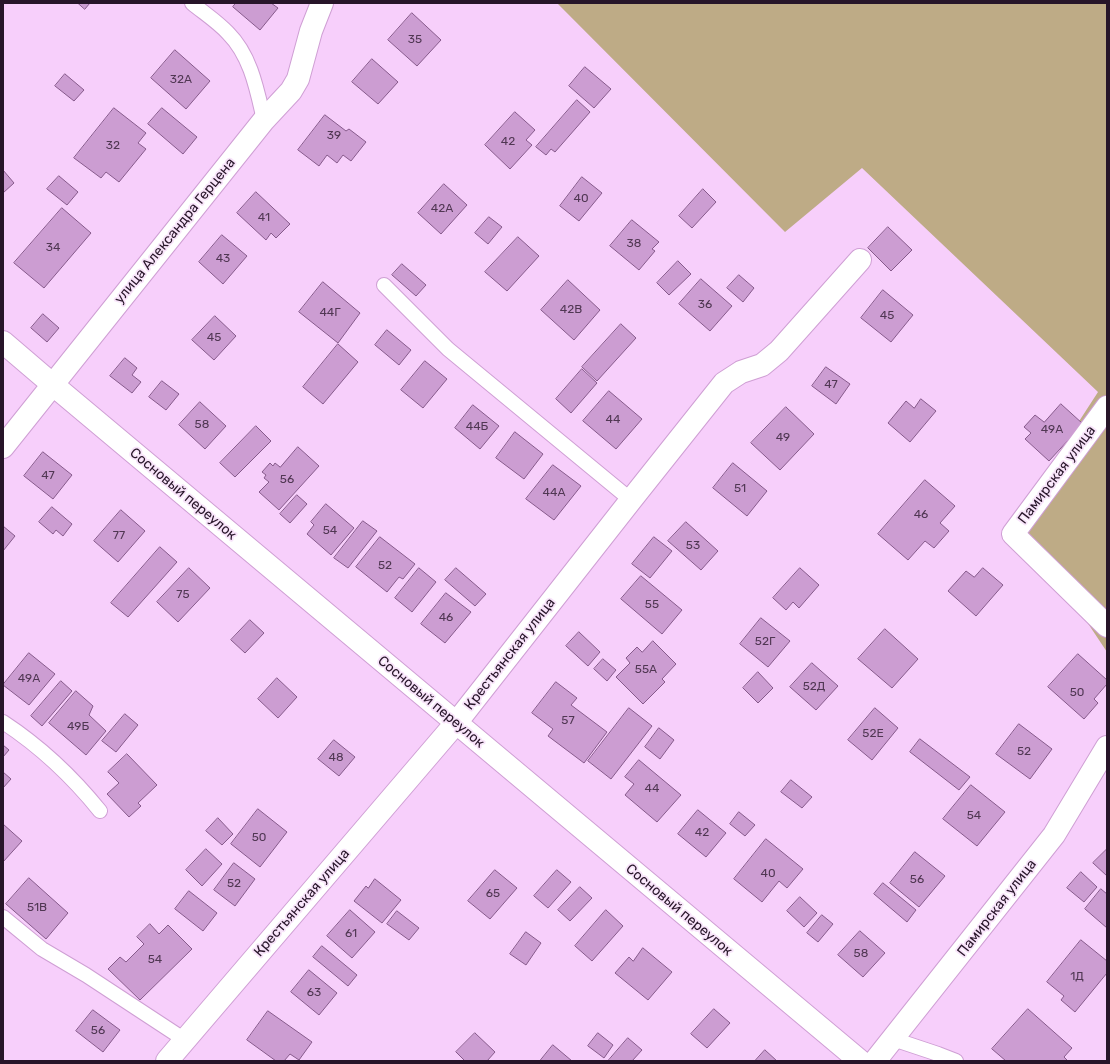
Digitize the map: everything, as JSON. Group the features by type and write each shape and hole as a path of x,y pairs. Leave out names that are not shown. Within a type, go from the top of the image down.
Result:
{"street":[{"name":"улица Александра Герцена","path":"3,447 264,120 291,91 298,79 311,30 322,3"},
{"name":"Крестьянская улица","path":"167,1061 456,723 724,383 741,372 762,365 779,351 860,260"},
{"name":"Сосновый переулок","path":"3,342 860,1061"},
{"name":"Памирская улица","path":"1107,407 1013,534 1107,626"},
{"name":"Памирская улица","path":"875,1061 1054,835 1107,747"}],"lane":[{"path":"192,3 228,33 242,51 257,89 264,120"},
{"path":"384,285 448,349 631,500"},
{"path":"3,722 33,743 62,768 81,787 100,810"},
{"path":"3,917 42,949 86,975 185,1040"},
{"path":"893,1039 956,1061"}],"shaded area":[{"path":"557,3 1107,3 1107,652 1017,517 1098,392 862,168 785,232"}],"building":[{"path":"78,3 90,3 85,9"},
{"path":"236,3 271,3 278,8 260,30 233,7"},
{"path":"412,13 441,40 417,66 388,40"},
{"path":"175,50 210,81 186,109 151,78"},
{"path":"372,59 398,82 378,104 352,82"},
{"path":"585,67 611,89 594,108 569,86"},
{"path":"65,74 84,90 74,101 55,86"},
{"path":"577,100 590,112 555,152 551,149 546,155 536,147"},
{"path":"114,108 146,133 138,143 146,149 119,182 106,172 101,178 74,158"},
{"path":"162,108 197,137 183,154 148,124"},
{"path":"515,112 535,130 526,140 532,145 510,169 485,145"},
{"path":"325,115 346,131 349,129 366,142 351,161 343,155 337,163 327,155 319,166 298,150"},
{"path":"3,170 14,183 3,193"},
{"path":"59,176 78,192 67,205 47,189"},
{"path":"582,177 602,193 579,221 560,206"},
{"path":"444,184 467,205 441,234 418,213"},
{"path":"703,189 716,202 692,228 679,216"},
{"path":"256,192 290,224 276,238 271,233 266,240 237,213"},
{"path":"62,208 91,233 44,288 14,263"},
{"path":"489,217 502,227 488,244 475,233"},
{"path":"632,220 659,242 652,249 655,251 639,270 610,246"},
{"path":"888,227 912,250 891,271 868,248"},
{"path":"222,235 247,256 223,284 199,262"},
{"path":"518,237 539,256 507,291 485,272"},
{"path":"678,261 691,274 669,295 657,283"},
{"path":"402,264 426,285 416,296 392,275"},
{"path":"739,275 754,288 743,302 727,288"},
{"path":"701,279 732,306 710,331 679,304"},
{"path":"568,280 600,310 574,340 541,310"},
{"path":"323,282 360,313 338,343 299,312"},
{"path":"883,290 913,315 891,342 861,318"},
{"path":"43,314 59,328 47,342 31,328"},
{"path":"215,316 236,336 214,360 192,340"},
{"path":"621,324 636,338 597,381 582,367"},
{"path":"387,330 411,350 399,365 375,345"},
{"path":"338,344 358,362 323,404 303,387"},
{"path":"125,358 137,368 132,375 141,382 132,393 110,376"},
{"path":"425,361 447,379 423,408 401,390"},
{"path":"826,367 850,384 836,404 812,386"},
{"path":"582,369 597,383 571,413 556,399"},
{"path":"162,381 179,394 166,410 149,397"},
{"path":"609,391 642,419 616,449 583,421"},
{"path":"921,399 936,411 910,442 888,423 906,401 914,408"},
{"path":"200,402 226,426 205,449 179,425"},
{"path":"1061,404 1083,424 1049,461 1025,439 1031,433 1024,427 1035,415 1044,422"},
{"path":"473,405 499,426 480,449 455,428"},
{"path":"786,407 814,434 780,470 751,443"},
{"path":"256,426 271,441 235,477 220,463"},
{"path":"515,432 543,454 524,479 496,458"},
{"path":"298,447 319,466 279,510 259,492 269,482 264,478 266,475 262,472 270,463 273,466 275,463 280,467"},
{"path":"43,452 72,475 53,499 24,476"},
{"path":"733,463 767,491 747,516 713,488"},
{"path":"553,465 581,486 554,520 526,499"},
{"path":"925,480 955,506 940,523 949,531 934,548 925,541 908,560 878,534"},
{"path":"297,495 307,504 290,523 280,514"},
{"path":"326,504 354,528 331,555 307,534 314,525 311,522"},
{"path":"52,507 72,524 63,536 56,530 53,534 39,522"},
{"path":"121,510 145,531 118,562 94,541"},
{"path":"363,521 377,531 348,568 334,558"},
{"path":"686,522 718,551 701,570 668,541"},
{"path":"3,526 15,536 3,551"},
{"path":"380,537 415,564 403,579 399,577 387,592 356,567"},
{"path":"654,537 672,551 650,578 632,564"},
{"path":"160,547 177,562 128,617 111,603"},
{"path":"189,568 210,588 178,622 157,602"},
{"path":"419,568 436,582 412,612 395,598"},
{"path":"456,568 486,594 475,606 445,580"},
{"path":"800,568 819,585 799,608 793,602 786,610 773,598"},
{"path":"983,568 1003,585 976,616 948,591 966,571 974,577"},
{"path":"641,576 682,610 662,634 621,599"},
{"path":"446,593 471,612 445,643 421,624"},
{"path":"761,618 790,641 768,667 740,644"},
{"path":"250,620 264,633 245,653 231,640"},
{"path":"885,629 918,659 892,688 858,659"},
{"path":"579,632 600,652 588,666 566,646"},
{"path":"653,641 676,664 662,679 665,682 643,704 616,677 630,663 626,658 637,647 642,652"},
{"path":"29,653 55,674 29,705 3,685"},
{"path":"1078,654 1107,680 1107,684 1094,699 1098,703 1084,719 1048,687"},
{"path":"603,659 616,670 607,681 594,669"},
{"path":"812,663 838,686 816,710 790,687"},
{"path":"758,672 773,688 758,703 743,688"},
{"path":"277,678 297,697 278,718 258,699"},
{"path":"61,681 72,691 42,726 31,716"},
{"path":"556,682 577,698 571,705 607,732 584,763 548,736 553,729 532,713"},
{"path":"76,691 93,706 89,715 106,731 86,755 49,723"},
{"path":"629,708 652,726 611,779 588,761"},
{"path":"875,708 898,728 872,760 848,740"},
{"path":"125,714 138,725 116,752 102,741"},
{"path":"1019,724 1052,749 1030,779 996,754"},
{"path":"659,728 674,740 660,759 645,747"},
{"path":"920,739 970,777 959,790 910,752"},
{"path":"334,740 355,757 339,776 318,759"},
{"path":"3,745 9,750 3,757"},
{"path":"127,754 157,785 138,803 141,806 129,817 107,794 119,783 108,772"},
{"path":"639,760 681,795 657,822 625,795 634,784 625,777"},
{"path":"3,772 11,779 3,788"},
{"path":"791,780 812,797 802,808 781,792"},
{"path":"971,785 1005,812 977,846 943,819"},
{"path":"258,809 287,832 260,867 231,844"},
{"path":"698,810 726,833 706,857 678,834"},
{"path":"739,812 755,825 745,836 730,824"},
{"path":"218,818 233,834 222,845 206,831"},
{"path":"3,824 22,841 3,862"},
{"path":"766,839 803,869 787,888 779,881 762,902 734,879"},
{"path":"206,849 222,864 202,886 186,870"},
{"path":"1107,849 1107,876 1093,863"},
{"path":"915,852 945,876 919,907 890,883"},
{"path":"234,863 255,879 235,906 214,890"},
{"path":"495,870 517,888 490,919 468,901"},
{"path":"557,870 571,882 548,908 534,896"},
{"path":"1081,872 1097,887 1084,902 1067,888"},
{"path":"29,878 68,913 46,939 6,904"},
{"path":"375,879 401,900 382,923 354,901 366,886 368,888"},
{"path":"883,883 916,910 907,922 874,894"},
{"path":"580,887 592,898 570,921 558,910"},
{"path":"1101,889 1107,894 1107,928 1085,909"},
{"path":"189,891 217,913 203,931 175,909"},
{"path":"800,897 817,913 804,927 787,911"},
{"path":"350,910 375,932 352,958 327,936"},
{"path":"606,910 623,926 592,961 575,946"},
{"path":"397,911 419,928 409,940 387,924"},
{"path":"822,915 833,924 818,942 807,933"},
{"path":"150,924 159,934 168,925 192,949 140,1000 108,969 120,957 126,962 144,944 137,937"},
{"path":"860,931 885,953 863,977 838,955"},
{"path":"526,932 541,943 526,965 510,954"},
{"path":"1081,940 1107,961 1107,973 1075,1012 1061,1000 1064,996 1047,982"},
{"path":"322,946 357,975 348,986 313,957"},
{"path":"643,948 672,972 648,1000 615,973 629,957 633,961"},
{"path":"309,970 337,993 319,1015 291,992"},
{"path":"714,1009 730,1023 707,1048 691,1034"},
{"path":"1028,1009 1072,1048 1064,1057 1068,1061 1006,1061 992,1049"},
{"path":"93,1010 120,1030 103,1052 76,1031"},
{"path":"268,1011 312,1042 299,1060 290,1054 284,1061 276,1061 247,1040"},
{"path":"475,1033 495,1052 487,1061 465,1061 456,1052"},
{"path":"598,1033 613,1045 604,1058 588,1046"},
{"path":"628,1038 642,1050 632,1061 610,1061 609,1060"},
{"path":"553,1045 572,1061 540,1061"},
{"path":"765,1050 777,1061 755,1061"}]}
